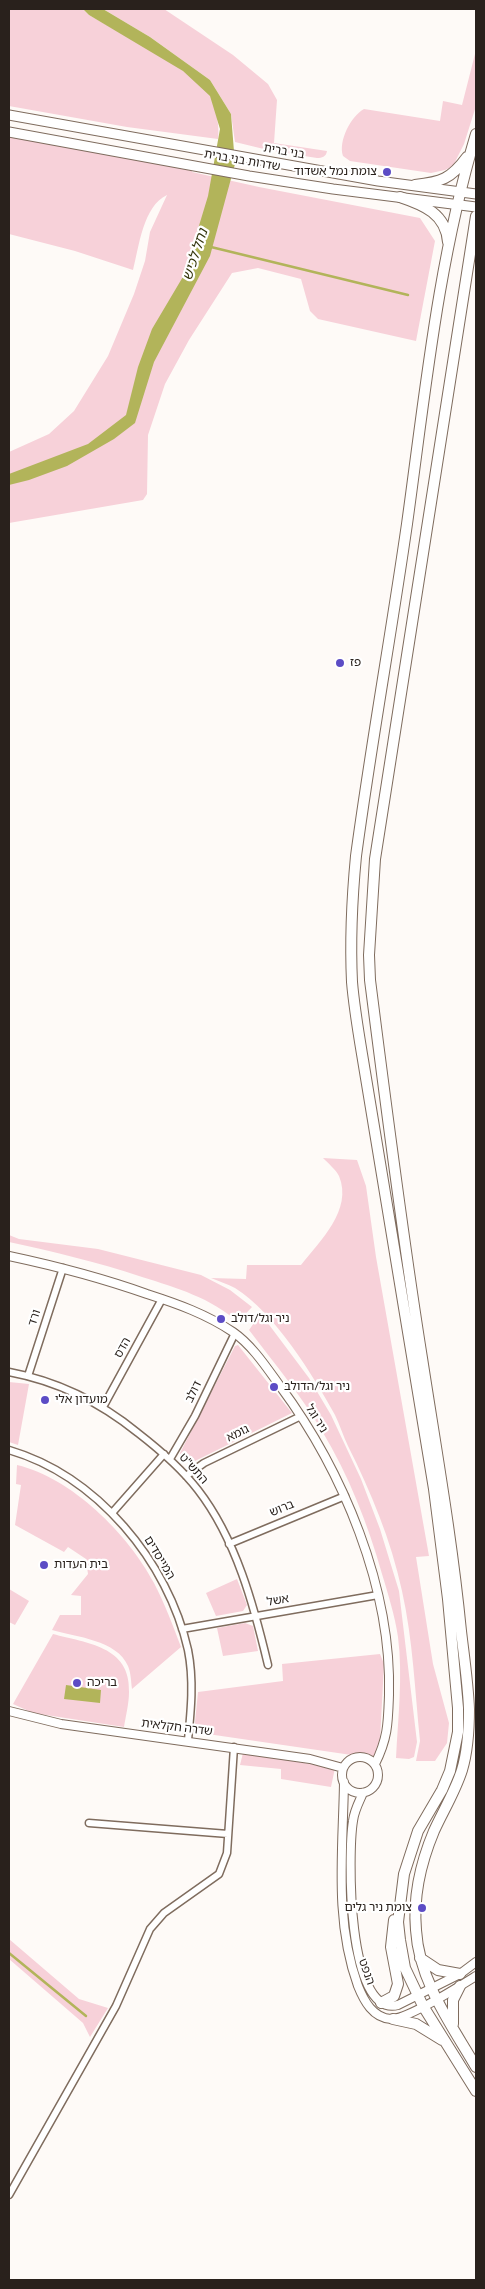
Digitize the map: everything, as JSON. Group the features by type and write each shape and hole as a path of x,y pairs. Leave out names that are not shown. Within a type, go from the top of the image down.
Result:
{"highway":[{"path":"476,134 460,191 436,311 407,526 362,814 352,902 352,984 434,1489 448,1599 458,1708 458,1732 450,1771 442,1790 418,1832 410,1852 404,1874 398,1922 406,1968 418,1996 476,2091"},
{"path":"415,185 436,183 452,176 472,150"},
{"path":"400,197 426,207 437,215 446,230 449,251"},
{"path":"476,216 467,263 375,859 369,955 370,980 390,1139 422,1360 452,1543 469,1705 469,1734 462,1769 432,1837 416,1895 415,1929 420,1958 432,1988 476,2067"},
{"path":"467,263 476,243"},
{"path":"381,2003 394,1996 398,1984 391,1947 393,1924 400,1902"},
{"path":"420,1958 438,1970 460,1974"},
{"path":"453,2028 453,2000 460,1986"},
{"path":"393,2019 416,2024 448,2044"}],"main road":[{"name":"שדרות בני ברית","path":"9,115 252,159"},
{"name":"שדרות בני ברית","path":"9,132 181,162 249,176 400,197"},
{"name":"בני ברית","path":"252,159 460,191"},
{"path":"460,191 476,194"},
{"path":"400,197 476,207"}],"street":[{"name":"ניר וגל","path":"9,1256 63,1268 203,1314 235,1334 271,1373 301,1416 330,1464 345,1496 386,1625 390,1677 386,1737 375,1764"},
{"name":"ורד","path":"28,1376 63,1268"},
{"name":"הדס","path":"102,1407 162,1299"},
{"name":"דולב","path":"170,1459 195,1416 235,1334"},
{"name":"התש\"ט","path":"9,1372 28,1376 73,1392 102,1407 164,1454 186,1476 210,1508 229,1544 256,1616 268,1665"},
{"name":"גומא","path":"186,1476 204,1463 301,1416"},
{"name":"המייסדים","path":"9,1450 29,1456 71,1478 112,1513 150,1562 182,1630 191,1668 191,1708 188,1740"},
{"path":"112,1513 164,1454"},
{"name":"ברוש","path":"229,1544 345,1496"},
{"name":"אשל","path":"182,1630 378,1595"},
{"name":"שדרה חקלאית","path":"9,1711 61,1724 234,1747 310,1759 343,1768"},
{"path":"9,2195 116,2006 150,1929 164,1913 219,1874 227,1853 234,1747"},
{"path":"360,1756 371,1760 375,1764 378,1775 374,1786 363,1792 352,1791 344,1782 343,1768 350,1759 360,1756"},
{"name":"הנפט","path":"344,1782 342,1913 347,1949 365,2001 378,2014 393,2019"},
{"name":"הנפט","path":"363,1792 352,1822 351,1901 355,1940 368,1988 381,2003"},
{"path":"342,1821 352,1822"},
{"path":"89,1823 228,1834"},
{"path":"381,2003 393,2006 418,1996 460,1974 476,1962"},
{"path":"393,2019 423,2006 476,1976"}],"shaded area":[{"path":"9,9 83,9 89,15 171,62 200,84 210,95 217,117 218,139 127,127 9,106"},
{"path":"103,9 164,9 233,55 268,84 277,100 274,143 327,151 326,155 317,158 272,151 235,142 231,114 210,80 150,37"},
{"path":"476,50 476,106 464,144 453,166 431,173 350,161 343,156 342,143 344,136 350,123 364,109 440,121 443,101 462,105"},
{"path":"9,137 192,169 192,172 259,187 420,218 435,241 416,341 318,319 310,311 301,279 258,268 232,273 189,340 165,384 148,435 147,494 143,500 9,523 9,452 49,434 74,411 108,356 134,294 145,261 150,232 167,195 152,208 147,218 133,270 75,251 9,234"},
{"path":"323,1158 357,1160 366,1186 376,1257 429,1556 416,1557 433,1664 449,1723 447,1743 435,1761 416,1761 420,1741 411,1647 402,1591 380,1517 337,1419 304,1364 264,1312 235,1288 211,1278 246,1279 247,1265 301,1265 325,1235 338,1213 342,1201 339,1176"},
{"path":"9,1235 19,1239 98,1249 201,1275 230,1290 252,1307 238,1322 217,1306 181,1290 92,1262 9,1242"},
{"path":"264,1318 309,1378 331,1415 361,1479 380,1529 399,1591 417,1742 414,1757 409,1759 396,1758 400,1682 398,1637 377,1555 357,1501 332,1448 296,1392 249,1330 256,1320"},
{"path":"238,1345 292,1413 195,1461 184,1462 180,1457 180,1453 235,1346"},
{"path":"9,1382 29,1384 18,1445 9,1442"},
{"path":"17,1465 38,1472 58,1482 96,1510 129,1546 143,1564 154,1583 181,1647 132,1689 128,1666 123,1657 115,1650 95,1641 52,1630 60,1615 81,1615 81,1596 71,1595 88,1574 86,1559 68,1547 64,1552 15,1525 21,1485 16,1484"},
{"path":"237,1579 247,1605 243,1611 216,1616 206,1593"},
{"path":"9,1589 29,1601 15,1625 9,1622"},
{"path":"245,1623 253,1626 258,1651 223,1656 217,1628"},
{"name":"בריכה","path":"53,1634 79,1640 104,1649 115,1656 123,1665 128,1677 129,1692 124,1727 33,1713 13,1704"},
{"path":"380,1654 384,1664 379,1759 194,1732 198,1692 283,1681 282,1664"},
{"path":"243,1753 335,1768 331,1787 281,1779 281,1769 240,1765"},
{"path":"9,1939 79,1999 108,2008 90,2037 83,2023 9,1959"}],"water":[{"name":"נחל לכיש","path":"83,9 103,9 150,37 210,80 231,114 235,164 210,256 154,362 135,423 114,439 67,466 9,485 9,474 88,444 126,415 138,367 152,329 184,275 208,196 220,129 210,96 183,71 89,15"},
{"path":"66,1685 101,1690 100,1703 64,1699"}],"waterway":[{"name":"נחל לכיש","path":"211,247 408,295"},
{"path":"9,1953 86,2016"}],"place":[{"name":"צומת נמל אשדוד","path":"387,172"},
{"name":"פז","path":"340,663"},
{"name":"ניר וגל/דולב","path":"221,1319"},
{"name":"ניר וגל/הדולב","path":"274,1387"},
{"name":"מועדון אלי","path":"45,1400"},
{"name":"בית העדות","path":"44,1565"},
{"name":"בריכה","path":"77,1683"},
{"name":"צומת ניר גלים","path":"422,1908"}]}
